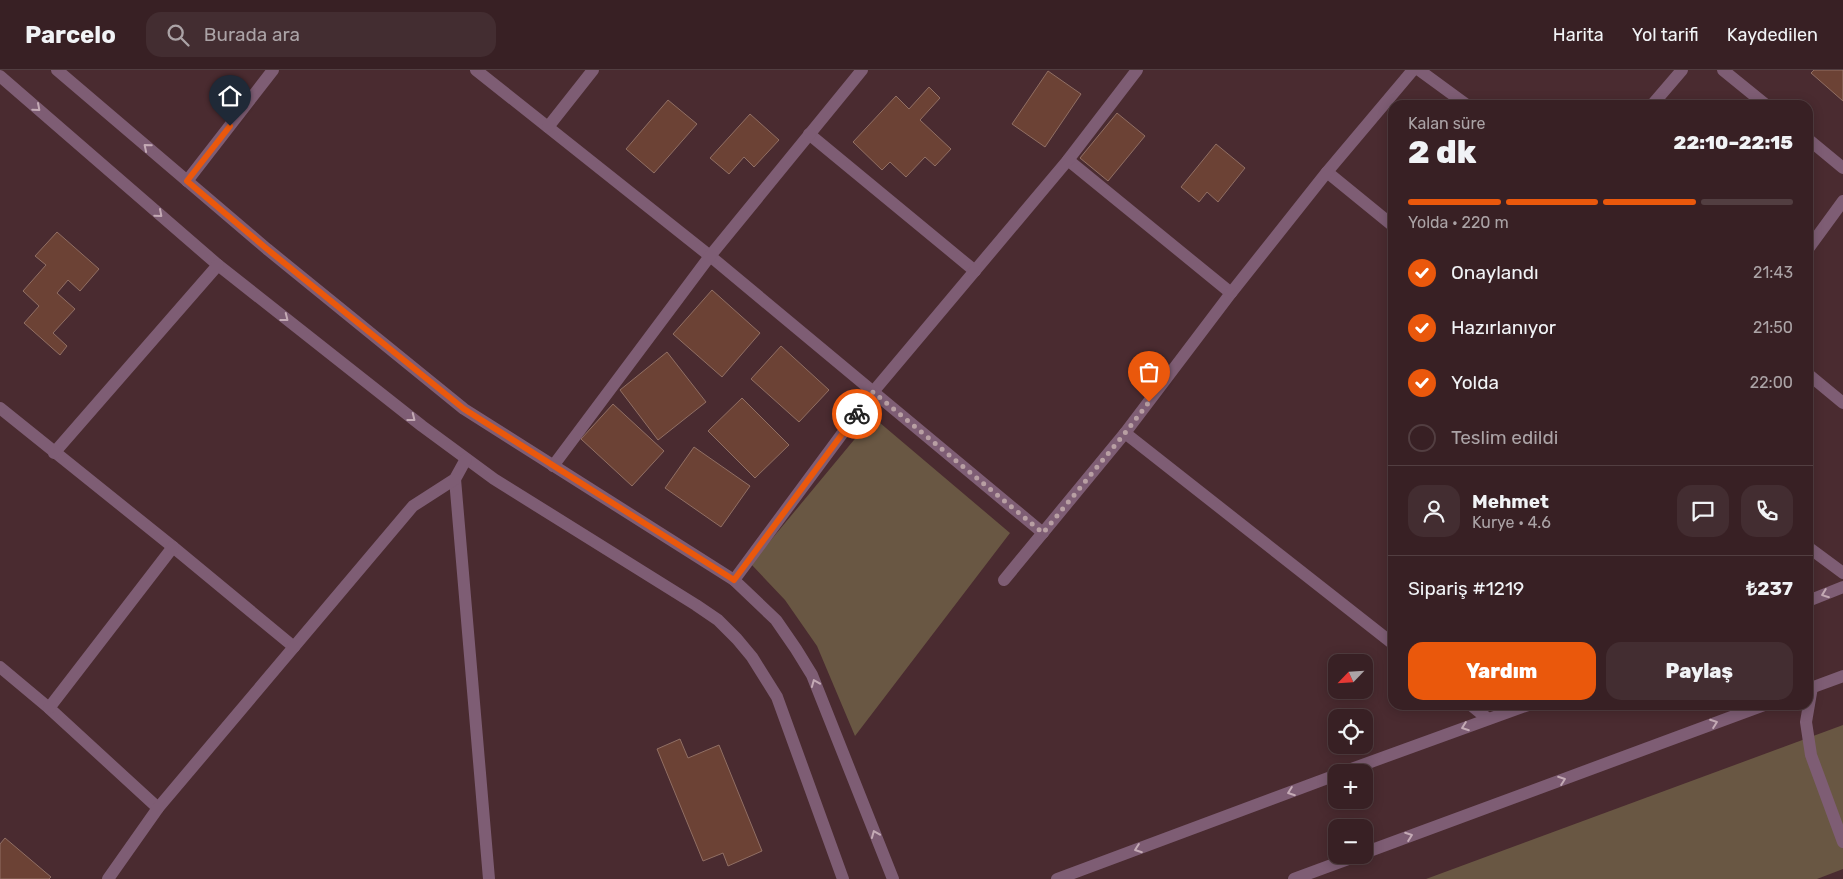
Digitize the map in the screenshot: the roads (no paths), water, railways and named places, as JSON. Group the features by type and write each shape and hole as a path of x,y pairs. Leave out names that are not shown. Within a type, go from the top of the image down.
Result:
{"street":[{"path":"57,70 267,249 464,409 734,580 776,620 812,675 894,879"},
{"path":"187,181 273,70"},
{"path":"476,70 710,256 1043,533"},
{"path":"548,127 593,70"},
{"path":"553,466 710,256 862,70"},
{"path":"734,580 873,392 1068,160 1137,70"},
{"path":"1004,580 1125,433 1231,293 1327,172 1412,70"},
{"path":"1419,70 1460,100"},
{"path":"1656,100 1682,70"},
{"path":"1723,70 1760,100"},
{"path":"0,76 218,265 414,420 494,480 696,604 718,620 752,657 777,697 843,879"},
{"path":"809,134 975,271"},
{"path":"1813,143 1843,168"},
{"path":"1068,160 1231,293"},
{"path":"1327,172 1388,222"},
{"path":"1813,242 1843,201"},
{"path":"54,453 218,265"},
{"path":"1813,378 1843,403"},
{"path":"0,408 294,647"},
{"path":"1125,433 1388,640"},
{"path":"108,879 158,808 413,506 455,479 466,458"},
{"path":"455,479 489,879"},
{"path":"49,708 173,547"},
{"path":"1813,551 1843,574"},
{"path":"1813,599 1843,587"},
{"path":"0,667 49,708 158,808"},
{"path":"1813,687 1843,676"},
{"path":"1477,710 1488,719"},
{"path":"1365,764 1514,710"},
{"path":"1373,850 1750,710"},
{"path":"1807,710 1806,722 1810,755 1843,842"},
{"path":"1057,879 1328,778"},
{"path":"1294,879 1335,864"}]}
